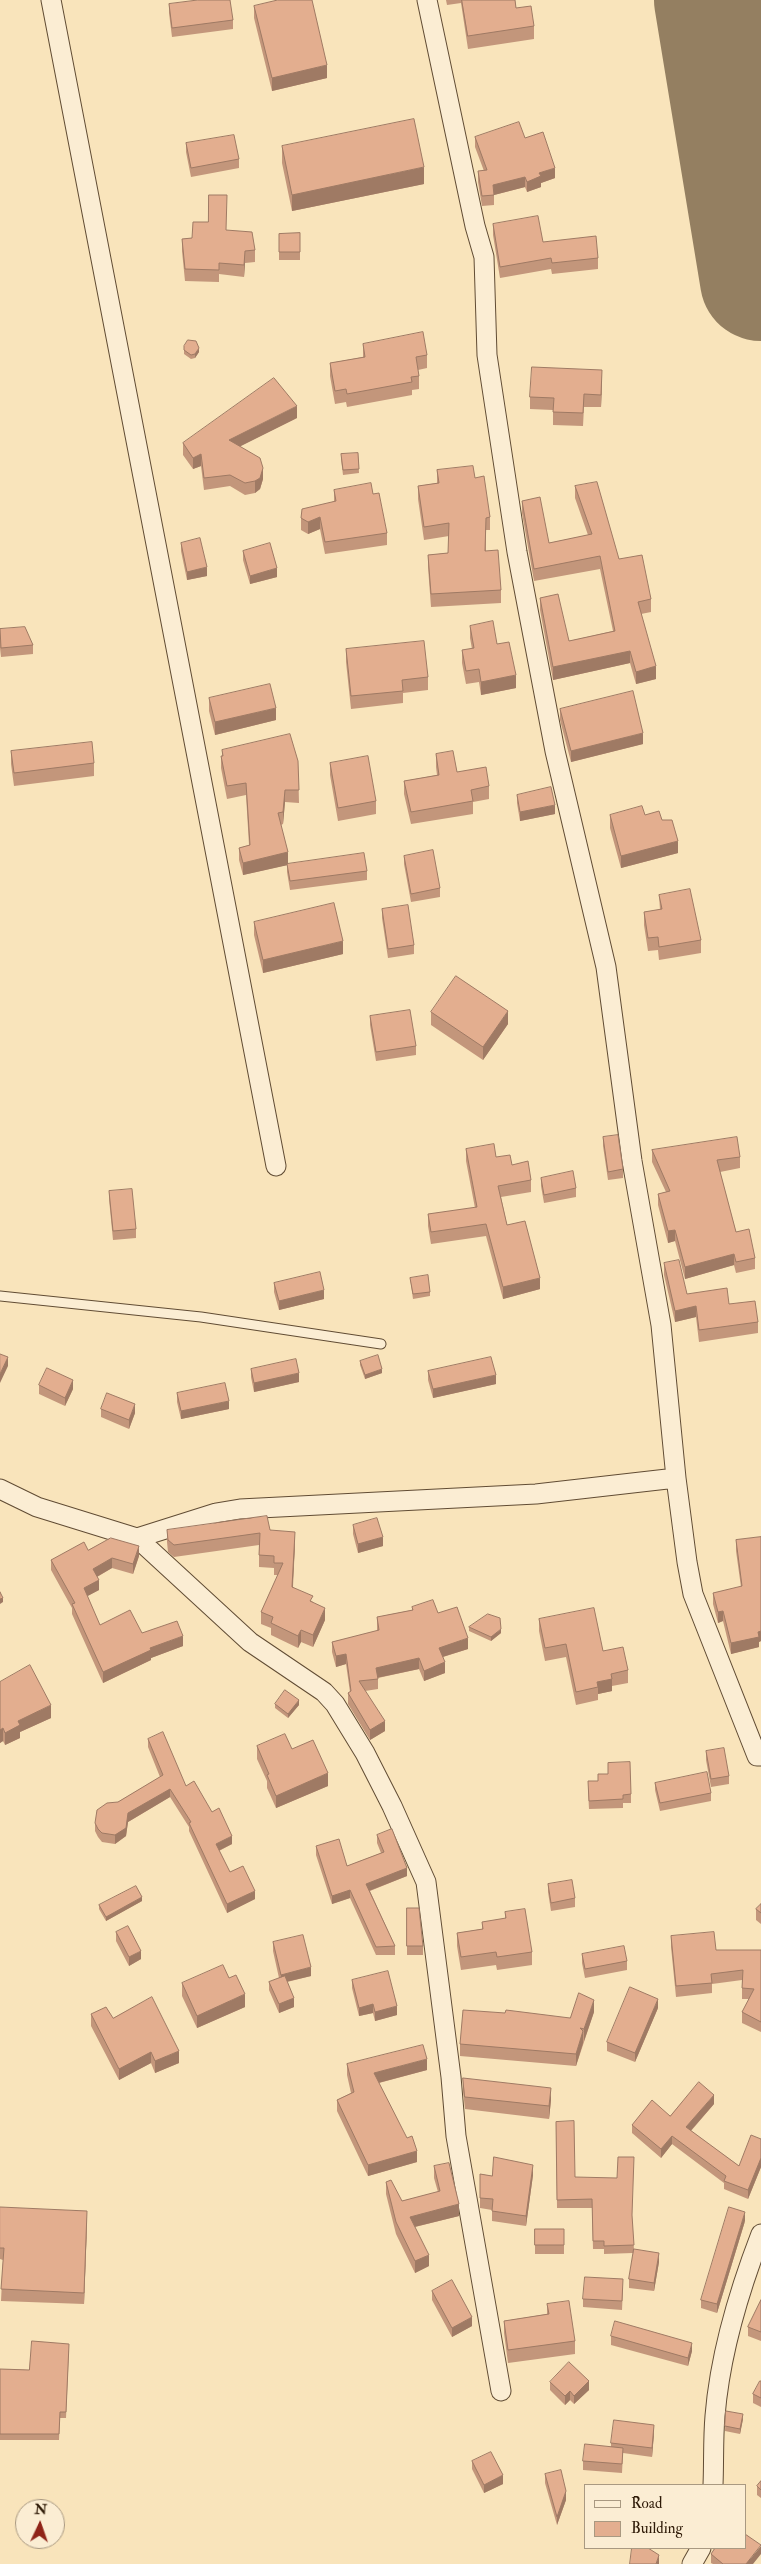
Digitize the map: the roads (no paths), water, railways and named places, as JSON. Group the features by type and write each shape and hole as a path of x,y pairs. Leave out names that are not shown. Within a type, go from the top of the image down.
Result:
{"street":[{"path":"51,0 276,1166"},
{"path":"427,0 475,226 484,257 487,355 518,562 555,751 606,967 633,1170 661,1325 676,1478 687,1562 694,1594 737,1710 748,1730 757,1756 761,1756"},
{"path":"137,1538 216,1513 240,1509 536,1494 676,1478"},
{"path":"0,1489 37,1507 137,1538 250,1642 324,1692 336,1704 366,1753 426,1882 451,2077 456,2136 502,2391"},
{"path":"713,2484 715,2416 722,2370 740,2291 761,2234"},
{"path":"692,2564 700,2549"}],"lane":[{"path":"0,1296 200,1318 381,1344"}]}
